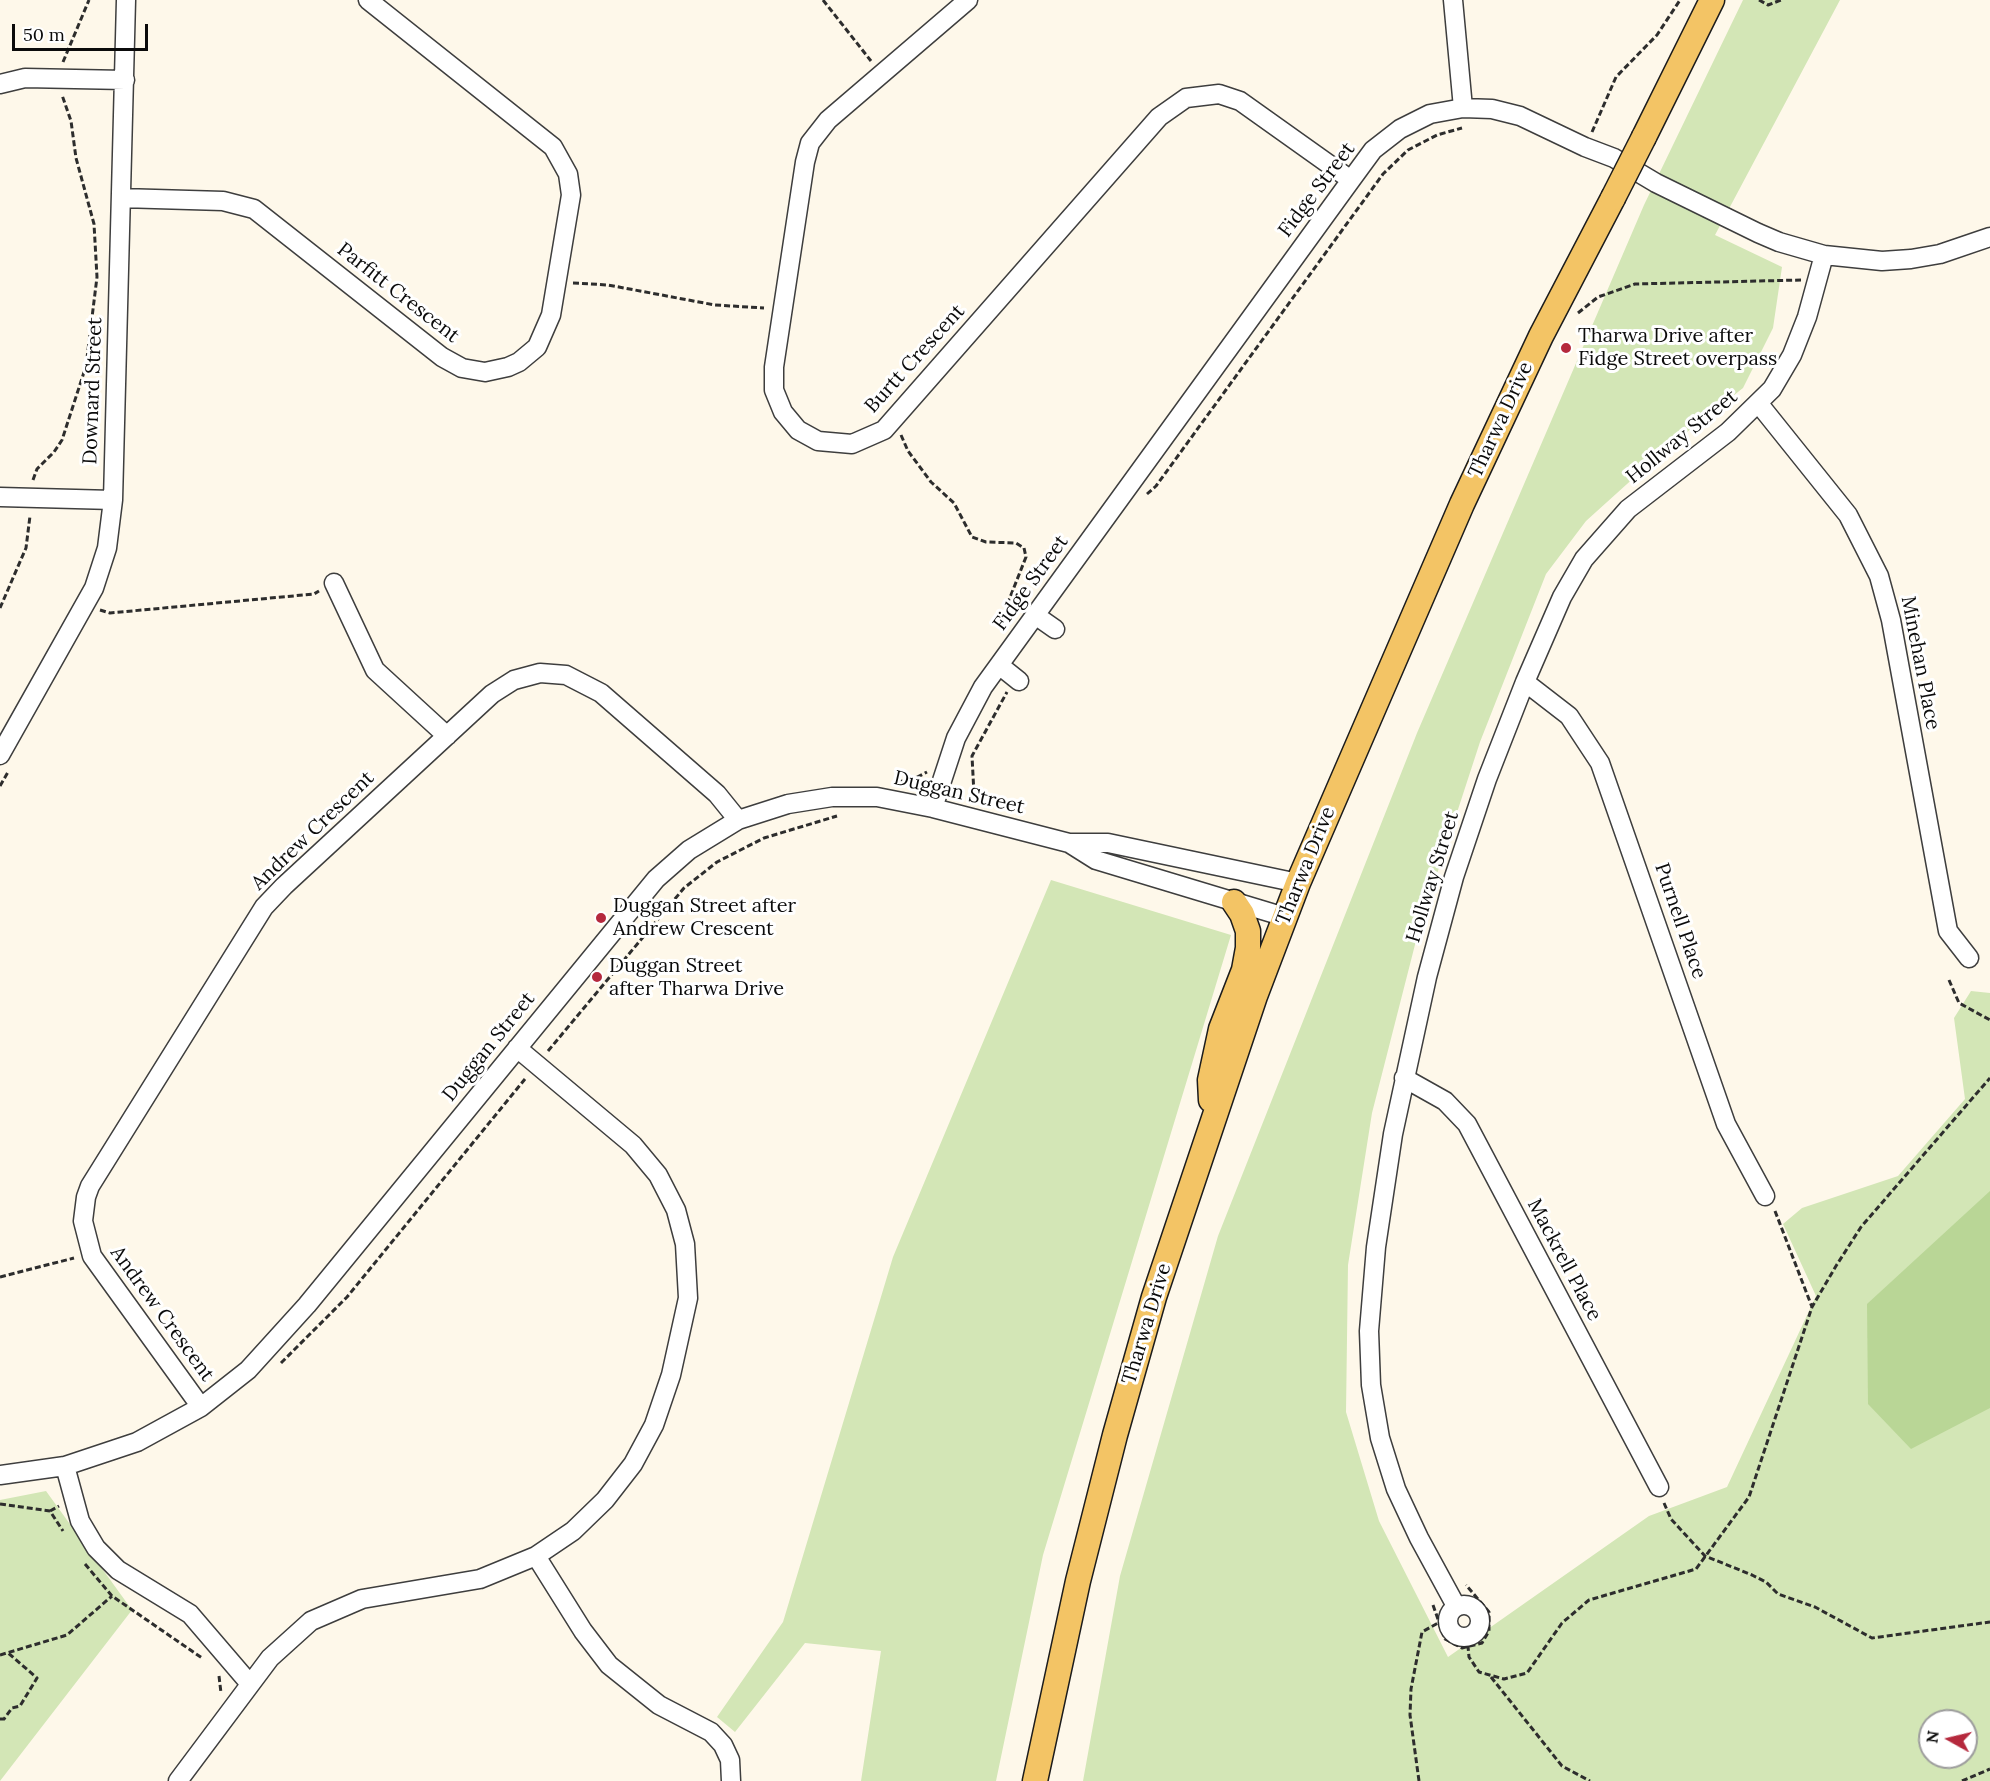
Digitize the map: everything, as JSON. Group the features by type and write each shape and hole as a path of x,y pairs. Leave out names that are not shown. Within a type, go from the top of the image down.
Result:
{"main road":[{"name":"Tharwa Drive","path":"1035,1781 1078,1581 1115,1434 1154,1297 1211,1126 1298,883 1462,504 1541,336 1712,0"},
{"path":"1211,1126 1212,1070 1221,1029 1244,970 1248,948 1248,931 1242,914 1234,902"}],"street":[{"name":"Downard Street","path":"0,755 94,588 107,548 113,500 126,0"},
{"name":"Parfitt Crescent","path":"121,198 223,201 254,210 441,357 462,368 485,372 519,362 537,347 551,315 571,195 568,174 553,147 368,0"},
{"name":"Burtt Crescent","path":"968,0 828,120 810,144 805,162 774,367 774,390 783,412 798,429 829,444 864,441 884,430 1158,117 1186,98 1219,94 1240,101 1351,180"},
{"path":"1453,0 1463,108"},
{"path":"0,84 26,78 125,80"},
{"name":"Fidge Street","path":"933,808 956,738 972,703 1373,150 1400,129 1430,114 1463,108 1492,109 1520,116 1614,158 1656,183 1758,233 1779,242 1824,255 1882,261 1911,259 1940,254 1990,237"},
{"name":"Hollway Street","path":"1456,1606 1419,1538 1396,1489 1380,1438 1371,1385 1369,1331 1376,1247 1404,1078 1427,977 1454,877 1487,779 1525,682 1562,597 1598,541 1628,509 1728,432 1759,404 1792,355 1807,317 1824,255"},
{"name":"Minehan Place","path":"1759,404 1848,515 1879,576 1891,620 1948,931 1970,958"},
{"path":"0,497 113,500"},
{"path":"334,583 375,670 447,736"},
{"path":"1032,619 1055,629"},
{"path":"999,665 1018,681"},
{"name":"Andrew Crescent","path":"201,1407 91,1252 83,1221 90,1186 264,908 284,886 492,694 514,680 540,673 566,675 601,693 717,794 738,820"},
{"name":"Purnell Place","path":"1525,682 1569,716 1600,763 1726,1124 1765,1196"},
{"name":"Duggan Street","path":"0,1475 65,1466 137,1442 201,1407 232,1384 269,1349 656,879 689,850 738,820 789,804 832,797 877,797 933,808 1069,843 1108,843 1298,883"},
{"name":"Duggan Street","path":"1069,843 1096,860 1285,918"},
{"path":"178,1781 282,1644 328,1612 362,1599 480,1579 536,1556 573,1531 605,1500 633,1464 654,1425 671,1375 687,1298 688,1262 675,1210 658,1175 633,1145 517,1048"},
{"name":"Mackrell Place","path":"1404,1078 1445,1101 1467,1124 1660,1493"},
{"path":"65,1466 80,1521 96,1548 118,1570 190,1614 250,1684"},
{"path":"536,1556 583,1631 609,1665 659,1705 711,1732 723,1745 730,1760 731,1781"},
{"path":"1469,1605 1480,1613 1480,1626 1468,1643 1442,1623 1456,1606 1469,1605"}],"path":[{"path":"61,67 89,0"},
{"path":"823,0 881,75"},
{"path":"1594,128 1616,77 1657,35 1680,0"},
{"path":"1759,0 1768,5 1781,0"},
{"path":"0,608 26,548 30,531 30,489 37,468 62,440 86,366 97,277 94,224 76,158 71,121 61,90"},
{"path":"1577,314 1598,297 1635,284 1803,280"},
{"path":"581,283 755,308"},
{"path":"908,451 931,482 954,503 972,537 986,542 1016,543 1023,548 1026,557 1008,600 1011,610 1032,619"},
{"path":"99,610 110,613 301,596"},
{"path":"897,781 908,782 930,767"},
{"path":"1949,980 1959,1003 1990,1020"},
{"path":"1468,1643 1469,1657 1479,1672 1504,1679 1527,1673 1562,1623 1588,1600 1696,1569 1749,1497 1812,1307 1861,1227 1990,1078"},
{"path":"1765,1196 1775,1211 1812,1307"},
{"path":"0,1277 91,1252"},
{"path":"1660,1493 1671,1519 1705,1556 1752,1575 1766,1582 1778,1594 1815,1607 1872,1638 1990,1622"},
{"path":"0,1504 50,1510 69,1539"},
{"path":"81,1558 93,1577 112,1596 205,1661"},
{"path":"1431,1595 1442,1623 1445,1639 1482,1644 1491,1622 1490,1612 1464,1583"},
{"path":"0,1655 68,1635 112,1596"},
{"path":"1419,1781 1410,1715 1411,1689 1422,1632 1442,1623"},
{"path":"0,1719 4,1719 12,1708 20,1706 37,1678 7,1652"},
{"path":"221,1699 218,1672 230,1659"},
{"path":"1490,1676 1562,1766 1590,1781"},
{"path":"1962,1781 1990,1769"}],"green space":[{"path":"1743,0 1840,0 1715,235 1782,267 1773,328 1743,388 1668,447 1586,521 1546,574 1480,742 1419,929 1372,1113 1348,1265 1346,1412 1379,1521 1448,1657 1649,1516 1727,1487 1816,1296 1783,1224 1802,1208 1898,1176 1965,1099 1954,1018 1971,991 1990,993 1990,1781 1083,1781 1120,1576 1218,1236 1417,733 1644,205"},
{"path":"1051,880 1231,935 1043,1555 996,1781 861,1781 881,1651 805,1643 735,1732 717,1717 783,1622 893,1257"},
{"path":"1990,1191 1990,1408 1911,1449 1868,1404 1867,1304"},
{"path":"46,1491 132,1610 0,1781 0,1500"}],"place":[{"name":"Tharwa Drive after Fidge Street overpass","path":"1566,348"},
{"name":"Duggan Street after Andrew Crescent","path":"601,918"},
{"name":"Duggan Street after Tharwa Drive","path":"597,977"}]}
